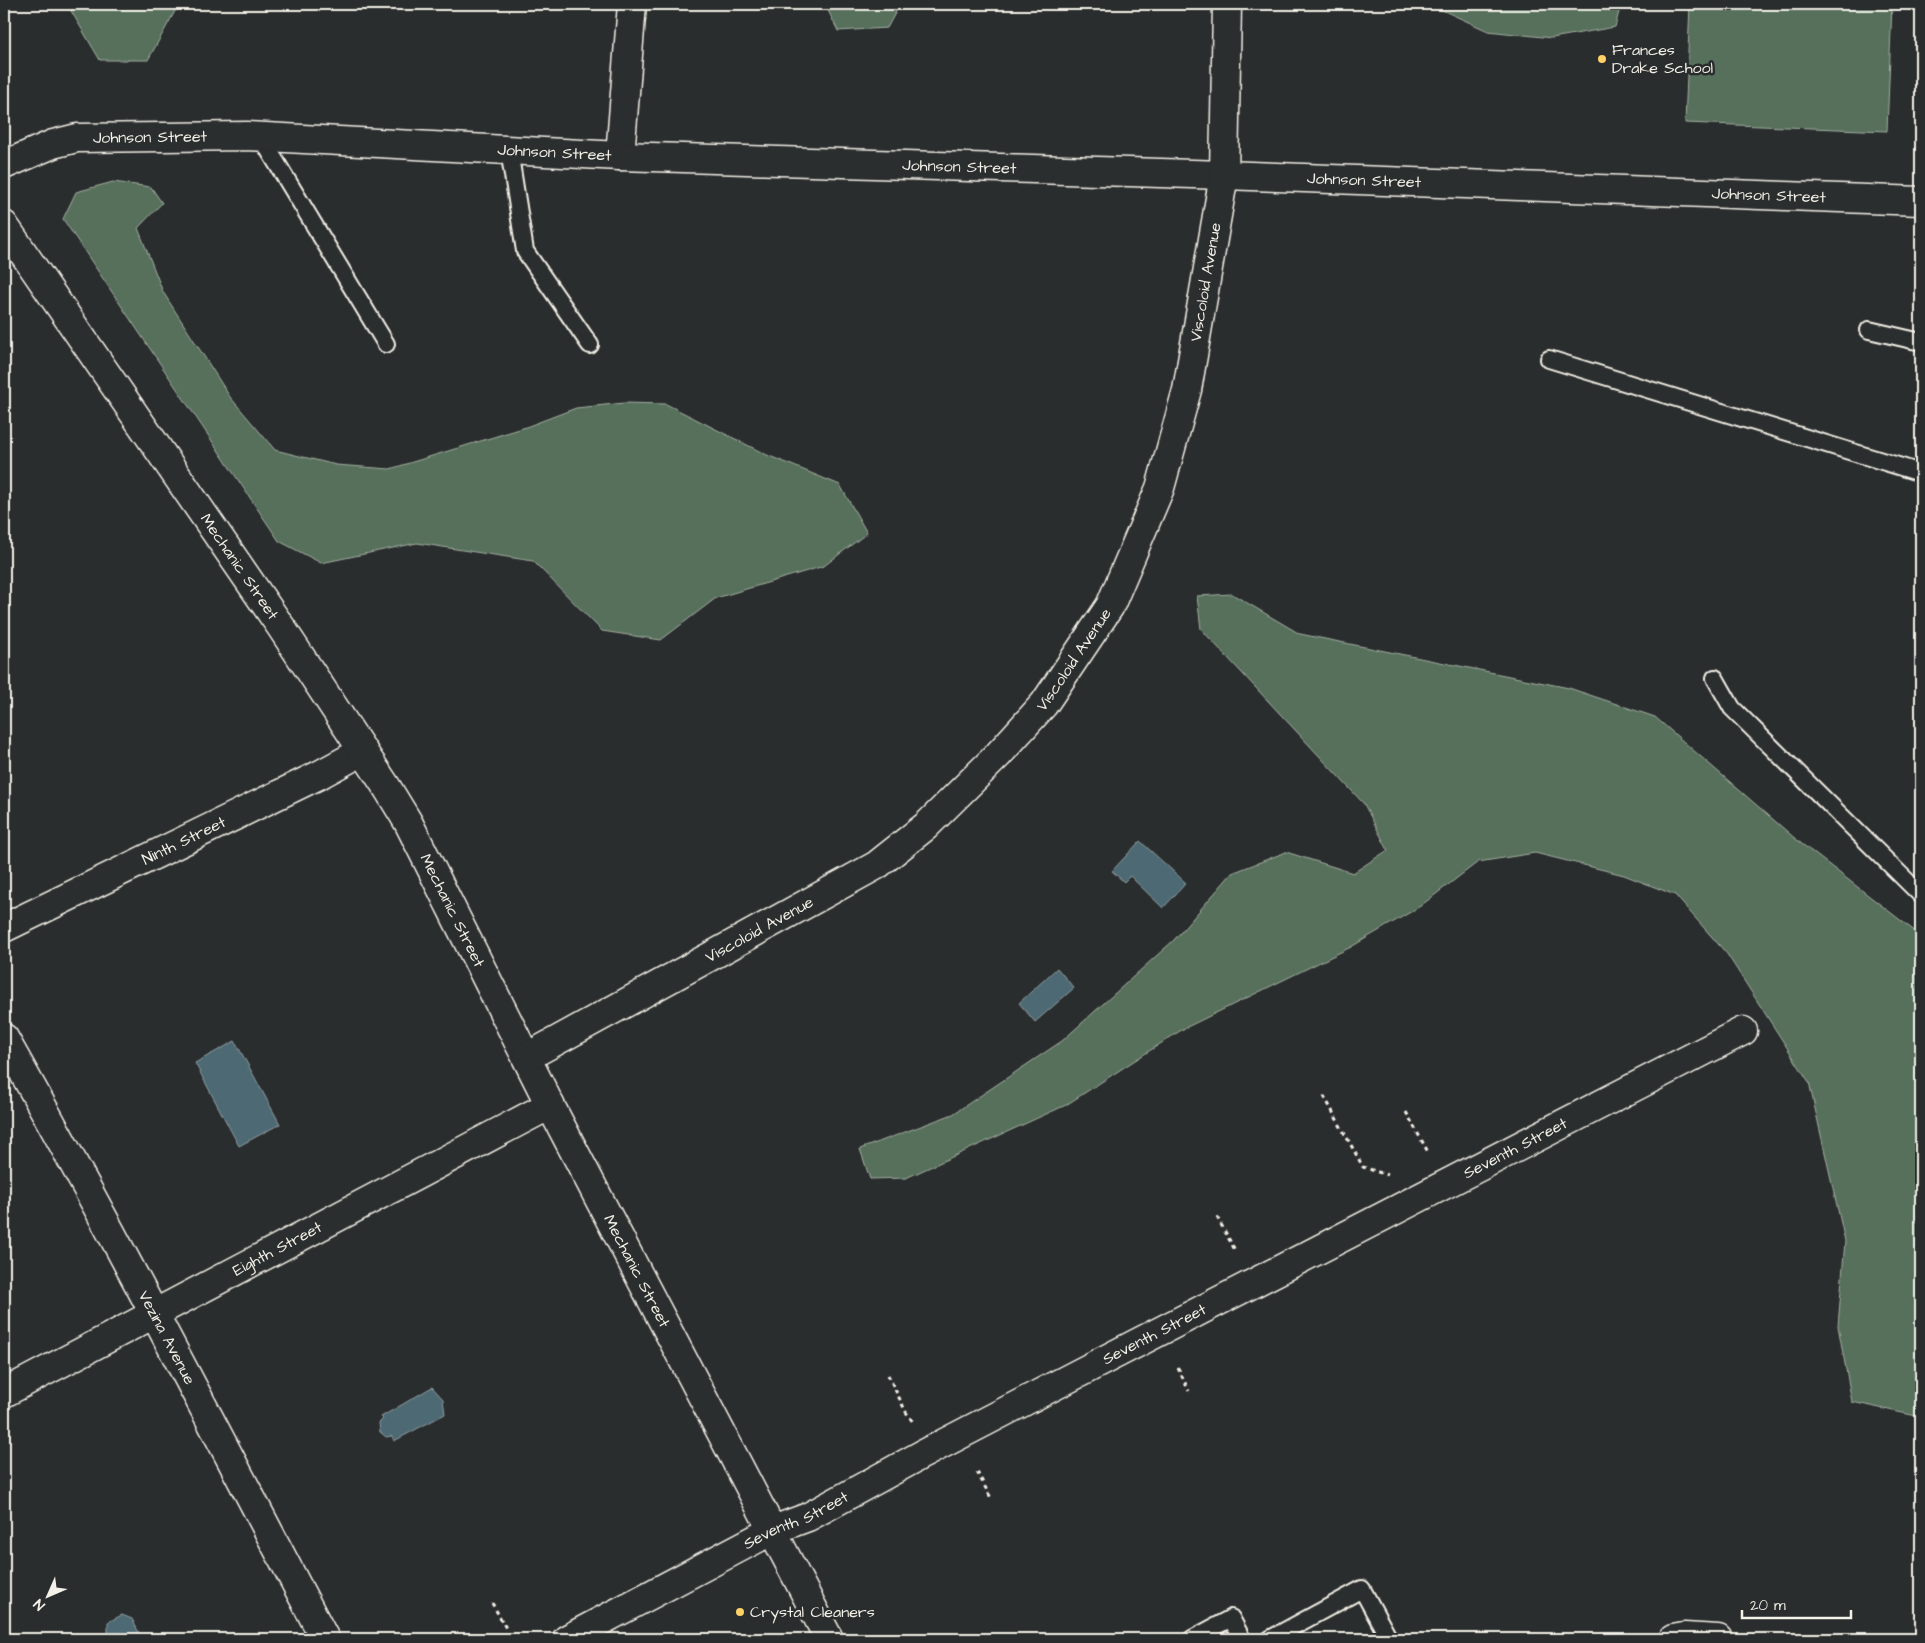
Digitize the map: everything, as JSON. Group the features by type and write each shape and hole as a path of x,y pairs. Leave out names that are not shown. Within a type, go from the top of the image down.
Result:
{"street":[{"path":"620,156 632,4"},
{"name":"Viscoloid Avenue","path":"527,1058 878,865 926,826 998,755 1044,704 1110,606 1160,488 1188,390 1224,175 1227,4"},
{"name":"Johnson Street","path":"4,166 53,144 78,138 261,137 620,156 1224,175 1921,201"},
{"name":"Mechanic Street","path":"4,225 281,627 408,822 550,1106 829,1639"},
{"name":"Ninth Street","path":"4,928 319,775 363,751"},
{"name":"Seventh Street","path":"567,1639 773,1530 808,1517 923,1454 1743,1031"},
{"name":"Vezina Avenue","path":"4,1038 154,1314 325,1639"},
{"name":"Eighth Street","path":"4,1393 550,1106"},
{"path":"1673,1639 1684,1637 1718,1639"}],"lane":[{"path":"261,137 386,344"},
{"path":"509,150 526,251 590,344"},
{"path":"1870,330 1921,342"},
{"path":"1549,359 1921,473"},
{"path":"1715,678 1732,708 1921,895"},
{"path":"1270,1639 1362,1589 1389,1639"},
{"path":"1192,1639 1231,1618 1242,1639"}],"path":[{"path":"1324,1096 1363,1167 1387,1175"},
{"path":"1406,1112 1428,1152"},
{"path":"1218,1218 1236,1252"},
{"path":"1178,1368 1189,1391"},
{"path":"888,1374 906,1412 913,1422"},
{"path":"977,1472 991,1498"},
{"path":"492,1603 507,1630"}],"green space":[{"path":"67,4 179,4 148,60 100,60"},
{"path":"825,4 900,4 887,28 838,31"},
{"path":"1429,4 1621,4 1615,27 1552,38 1488,31"},
{"path":"1690,4 1892,4 1887,131 1685,123"},
{"path":"113,182 151,187 162,203 138,228 163,292 230,397 275,450 336,465 390,469 526,427 576,408 624,403 666,404 767,455 840,485 867,533 824,566 716,598 661,640 602,631 533,561 417,543 321,563 279,541 63,219 76,192"},
{"path":"1232,594 1300,634 1569,688 1655,717 1798,841 1921,936 1921,1417 1852,1402 1838,1326 1845,1241 1809,1082 1727,954 1675,895 1624,875 1535,853 1478,862 1419,907 1351,947 1183,1029 1066,1105 906,1178 870,1179 860,1149 953,1114 1062,1041 1174,940 1232,873 1286,852 1353,873 1388,850 1364,804 1201,629 1197,596"}],"water":[{"path":"1140,841 1186,883 1163,908 1130,876 1124,882 1112,871"},
{"path":"1057,968 1074,988 1035,1022 1019,1003"},
{"path":"235,1041 280,1124 239,1146 195,1063"},
{"path":"432,1387 443,1399 445,1414 394,1441 392,1436 386,1437 380,1432 379,1423 383,1419 381,1417"},
{"path":"122,1615 132,1619 142,1639 108,1639 108,1622"}],"place":[{"name":"Frances Drake School","path":"1602,59"},
{"name":"Crystal Cleaners","path":"740,1612"}]}
